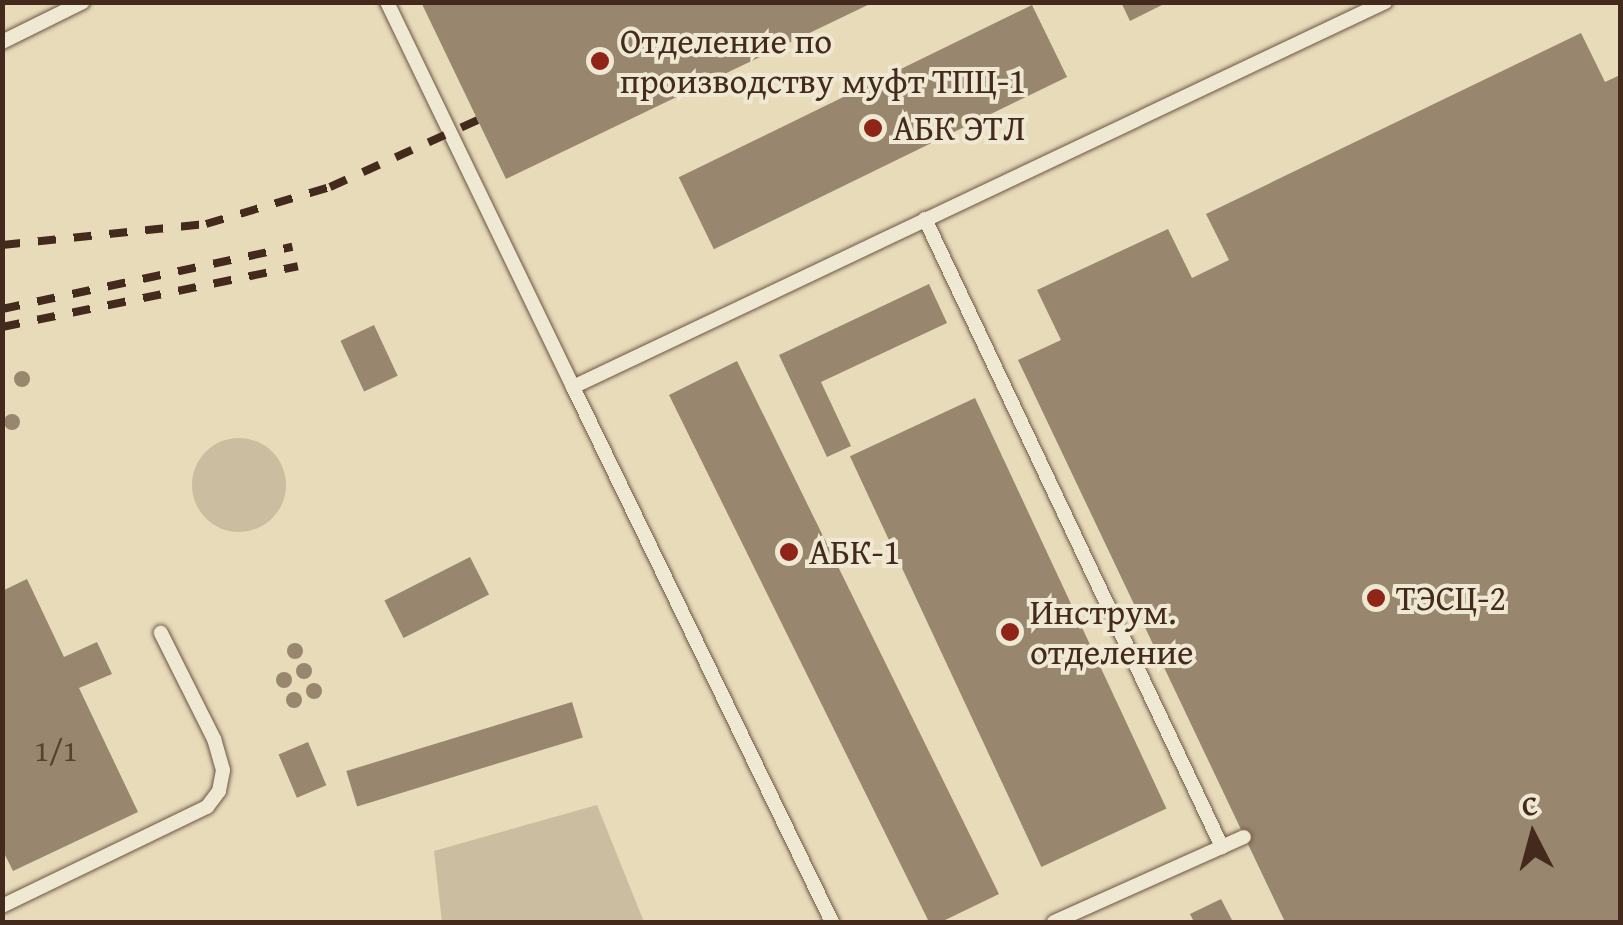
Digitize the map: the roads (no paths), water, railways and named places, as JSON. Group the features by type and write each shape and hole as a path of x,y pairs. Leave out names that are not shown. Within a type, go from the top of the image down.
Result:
{"lane":[{"path":"2,42 84,2"},
{"path":"387,2 832,922"},
{"path":"573,387 1385,2"},
{"path":"925,219 1222,847"},
{"path":"2,906 206,808 219,791 222,770 214,739 162,633"},
{"path":"1054,922 1244,837"}],"railway":[{"path":"2,245 206,224 330,187 478,120"},
{"path":"2,309 292,247"},
{"path":"2,327 298,266"}],"place":[{"name":"Отделение по производству муфт ТПЦ-1","path":"600,61"},
{"name":"АБК ЭТЛ","path":"873,128"},
{"name":"АБК-1","path":"789,552"},
{"name":"ТЭСЦ-2","path":"1376,598"},
{"name":"Инструм. отделение","path":"1010,632"}]}
